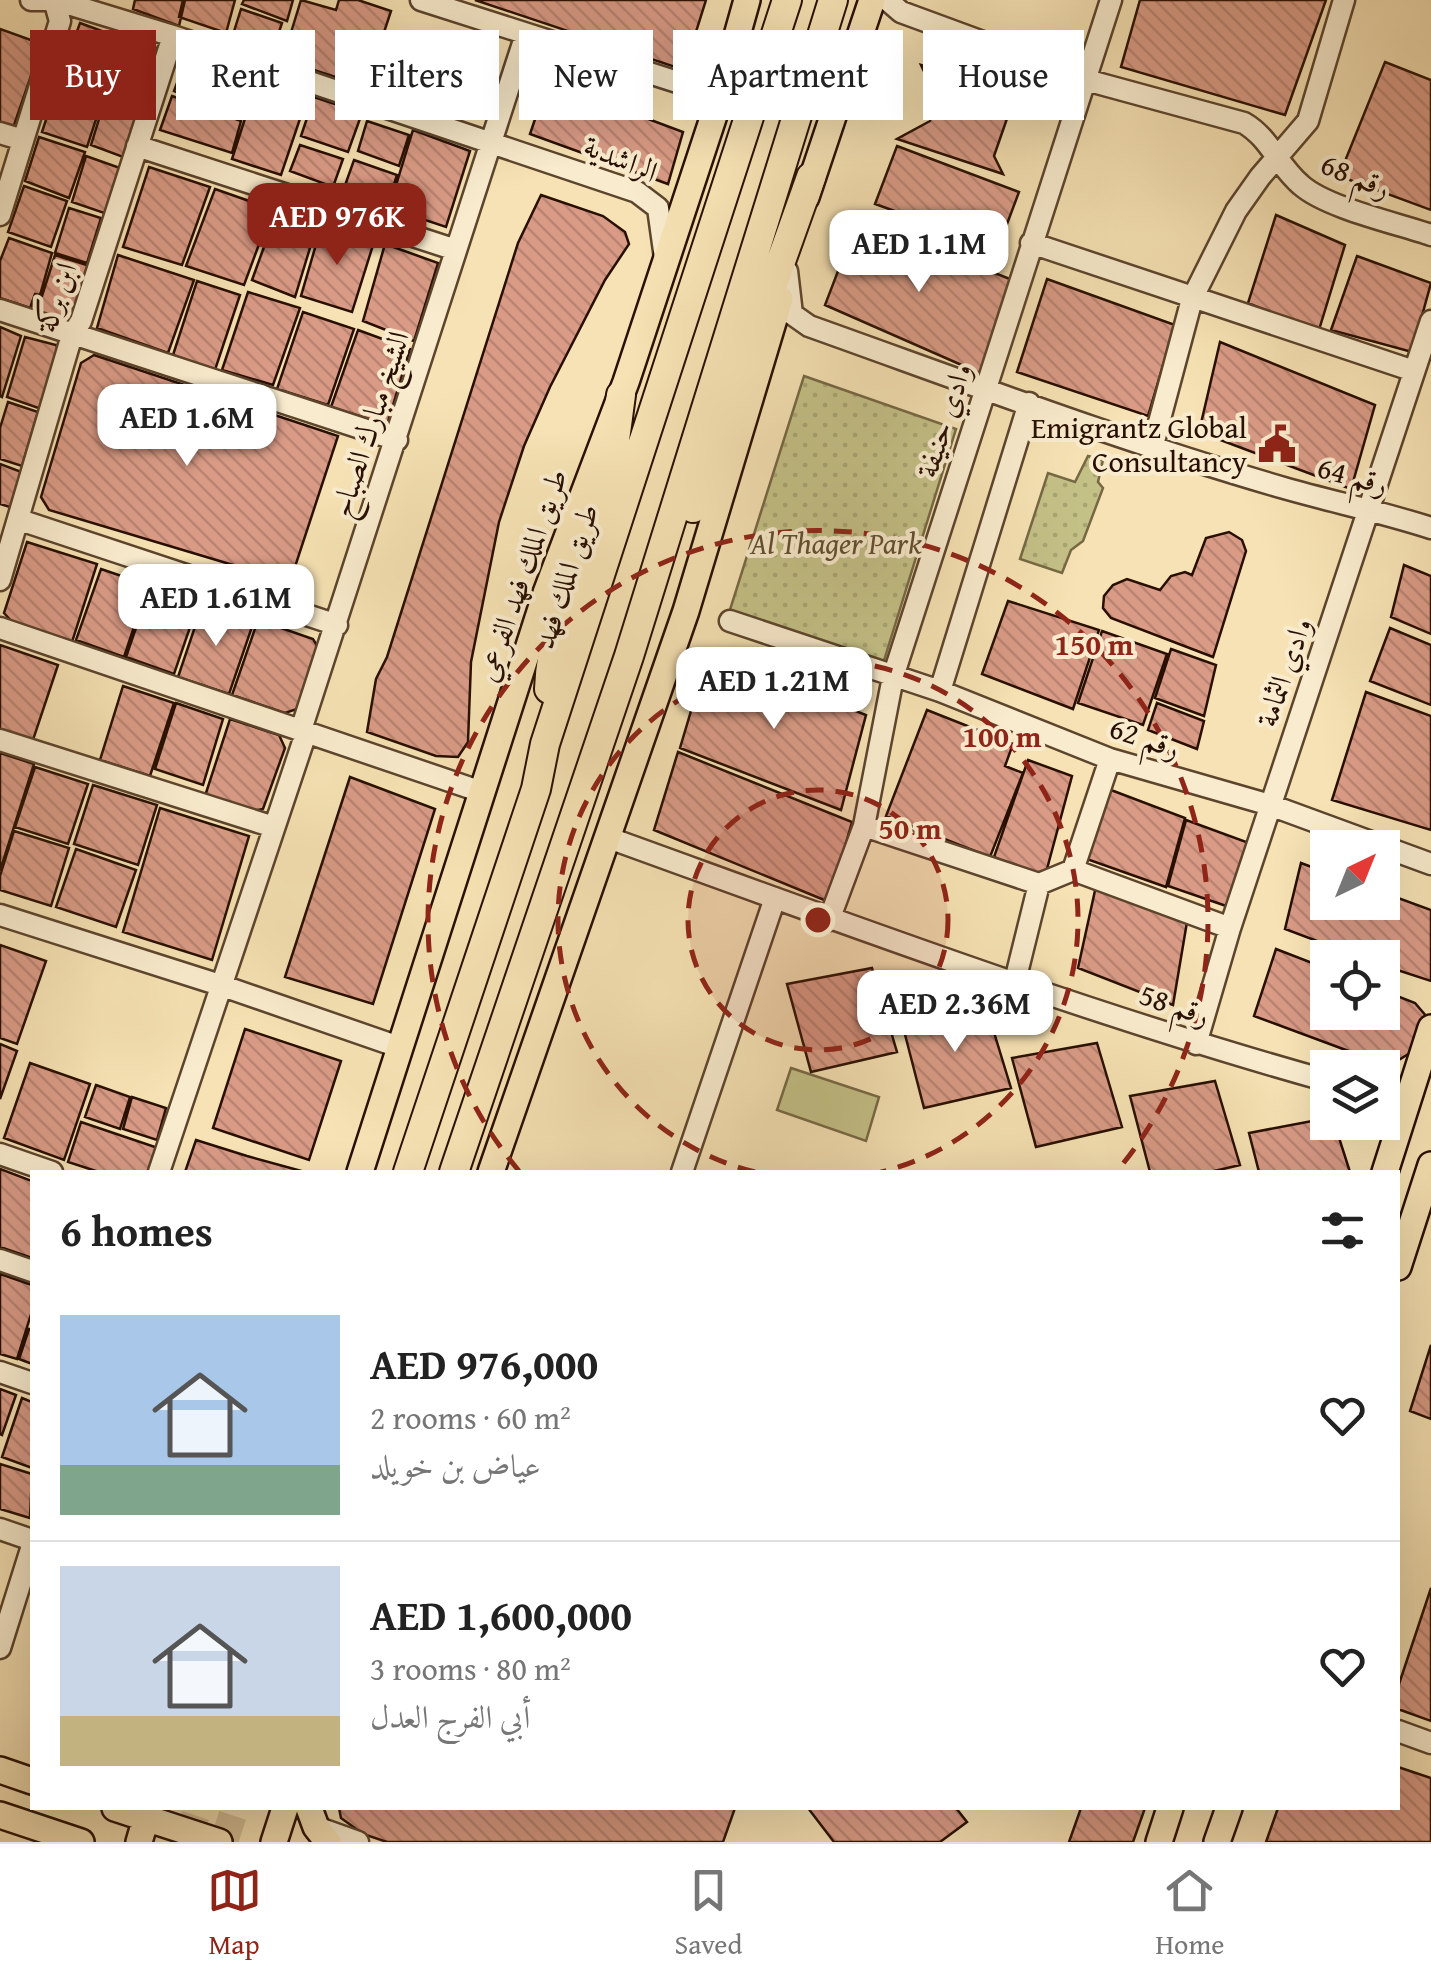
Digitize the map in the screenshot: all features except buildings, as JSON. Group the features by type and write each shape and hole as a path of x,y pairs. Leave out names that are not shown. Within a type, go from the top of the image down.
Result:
{"highway":[{"name":"طريق الملك فهد","path":"409,1170 536,789 545,744 787,0"},
{"path":"455,1170 628,656 833,0"},
{"path":"628,656 665,585 810,178"},
{"path":"545,744 551,666 574,573 612,457 621,395"}],"main road":[{"name":"طريق الملك فهد الفرعي","path":"739,30 747,0"},
{"path":"492,1170 688,604 788,270 810,178 872,0"},
{"name":"طريق الملك فهد الفرعي","path":"361,1170 546,593 621,395 713,120"},
{"path":"1400,1088 1431,1028"},
{"path":"1384,1170 1388,1140"},
{"path":"1400,1259 1431,1165"},
{"path":"119,1810 144,1822 215,1841"},
{"path":"194,1810 215,1841"},
{"path":"274,1842 284,1810"},
{"path":"1159,1842 1169,1810"},
{"path":"1217,1842 1229,1810"},
{"path":"0,1815 38,1834 81,1842"},
{"path":"144,1822 166,1842"}],"street":[{"name":"الراشدية","path":"31,0 54,0 173,36 637,192 658,208 666,258"},
{"path":"0,215 60,21 54,0"},
{"path":"420,0 519,32"},
{"name":"رقم 68","path":"888,0 901,12 1086,80 1244,122 1262,136 1297,182 1318,197 1431,235"},
{"name":"وادي حنيفة","path":"830,920 864,826 893,676 1111,0"},
{"path":"1153,446 1192,299 1236,210 1308,121 1344,0"},
{"name":"ابن بركة","path":"0,580 72,335 80,321 173,36"},
{"name":"الشيخ مبارك الصباح","path":"160,1170 304,740 301,730 519,57"},
{"path":"0,133 23,140"},
{"path":"137,146 456,250"},
{"path":"1031,243 1414,372"},
{"name":"رقم 64","path":"788,270 792,314 809,326 1153,446 1431,528"},
{"path":"0,310 397,440"},
{"name":"وادي الثمامة","path":"1196,1044 1230,928 1431,321"},
{"path":"940,691 1029,403"},
{"path":"20,520 336,625"},
{"name":"رقم 62","path":"730,620 940,691 1110,760 1270,806 1431,864"},
{"path":"0,628 482,792"},
{"path":"0,740 274,827"},
{"path":"1073,870 1110,760"},
{"path":"864,826 1040,884 1073,870 1230,928"},
{"name":"رقم 58","path":"610,838 830,920 1196,1044 1310,1076"},
{"path":"1016,981 1040,884"},
{"path":"683,1170 775,898"},
{"path":"0,915 220,985 399,1048"},
{"path":"0,1154 46,1170"},
{"path":"0,1260 30,1270"},
{"path":"0,1372 30,1382"},
{"path":"0,1529 30,1542"},
{"path":"0,1648 30,1550"},
{"path":"1400,1732 1431,1743"},
{"path":"318,1826 358,1842"}],"green space":[{"name":"Al Thager Park","path":"804,376 956,429 881,670 728,616"},
{"path":"1088,456 1103,460 1098,482 1103,488 1083,541 1071,550 1062,573 1020,559 1048,473 1075,482"},
{"path":"791,1068 879,1097 866,1141 777,1110"}],"tunnel":[{"path":"187,1842 197,1810"},
{"path":"224,1842 234,1810"}],"place":[{"name":"Emigrantz Global Consultancy","path":"1277,444"}]}
